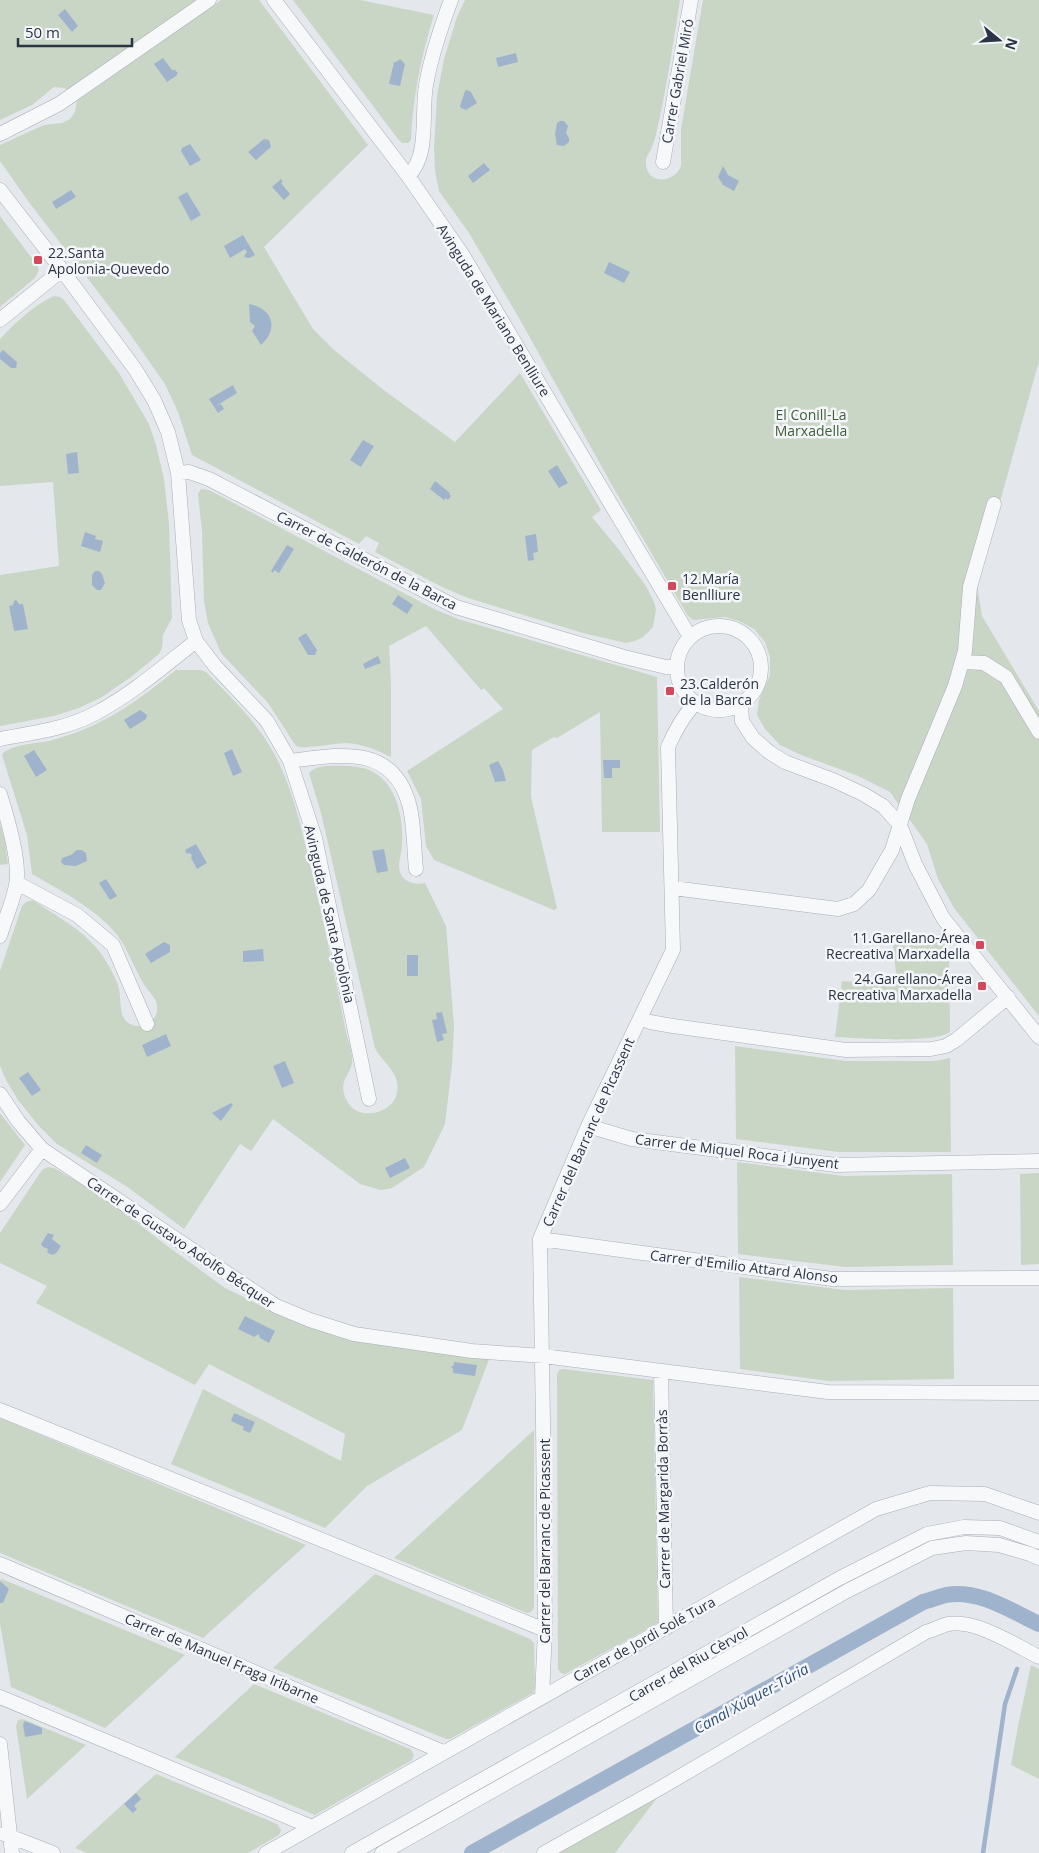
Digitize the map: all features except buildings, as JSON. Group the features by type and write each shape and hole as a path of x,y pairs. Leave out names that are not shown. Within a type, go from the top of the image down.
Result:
{"street":[{"path":"0,134 59,104 209,0"},
{"name":"Avinguda de Mariano Benlliure","path":"274,0 408,176 462,254 690,637"},
{"path":"408,176 416,169 421,152 426,86 434,52 452,0"},
{"name":"Carrer Gabriel Miró","path":"663,162 691,0"},
{"name":"Avinguda de Santa Apolònia","path":"0,190 135,369 154,400 168,432 178,473 189,620 196,641 214,666 267,721 290,761 315,838 370,1099"},
{"path":"0,320 62,270"},
{"name":"Carrer de Calderón de la Barca","path":"178,473 189,472 209,479 456,608 624,657 666,667 677,667"},
{"path":"673,888 838,909 854,904 869,890 892,850 908,799 955,686 963,662 970,587 994,504"},
{"path":"716,626 730,627 743,633 753,643 759,655 761,669 758,683 752,695 741,704 730,709 718,710 706,708 685,694 679,681 677,667 683,646 690,637 702,629 716,626"},
{"path":"0,739 66,725 95,714 129,692 196,641"},
{"path":"963,662 984,663 1006,677 1039,732"},
{"name":"Carrer del Barranc de Picassent","path":"542,1697 544,1630 543,1356 540,1239 588,1126 673,950 673,888 668,747 683,716 696,703"},
{"path":"741,704 742,721 753,738 769,752 785,762 833,780 863,794 883,806 900,825 915,864 943,918 1039,1037"},
{"path":"290,761 343,754 374,761 390,770 401,782 410,805 416,869"},
{"path":"0,794 15,856 17,883 0,936"},
{"path":"17,883 77,915 113,945 147,1024"},
{"path":"640,1018 650,1022 674,1026 846,1050 931,1049 946,1046 956,1040 1008,997"},
{"name":"Carrer de Gustavo Adolfo Bécquer","path":"0,1094 18,1121 42,1150 276,1306 310,1320 354,1334 472,1351 543,1356 828,1392 1039,1393"},
{"name":"Carrer de Miquel Roca i Junyent","path":"588,1126 632,1139 836,1165 1039,1161"},
{"path":"0,1204 42,1150"},
{"name":"Carrer d'Emilio Attard Alonso","path":"540,1239 832,1279 1039,1278"},
{"name":"Carrer de Margarida Borràs","path":"661,1371 666,1628"},
{"path":"0,1410 544,1630"},
{"name":"Carrer de Jordi Solé Tura","path":"266,1853 876,1509 930,1493 985,1494 1039,1513"},
{"name":"Carrer del Riu Cèrvol","path":"352,1853 840,1578 927,1534 964,1527 1000,1528 1039,1542"},
{"name":"Carrer del Riu Cèrvol","path":"382,1853 847,1591 932,1548 966,1543 999,1545 1039,1558"},
{"name":"Carrer de Manuel Fraga Iribarne","path":"0,1564 443,1752"},
{"path":"544,1853 662,1787 926,1632 949,1624 968,1624 988,1631 1039,1657"},
{"path":"0,1697 312,1828"},
{"path":"0,1744 5,1834 12,1853"},
{"path":"5,1834 53,1853"}],"green space":[{"path":"0,0 198,0 69,90 54,87 32,105 0,120"},
{"path":"221,0 259,0 368,145 264,247 313,329 334,350 385,391 455,442 520,373 601,510 592,517 646,586 654,602 656,610 653,627 643,637 626,643 583,633 468,598 442,587 375,552 379,543 366,536 359,544 192,455 178,412 165,384 125,327 28,201 0,161 0,145 44,125 62,123 70,119 75,112 77,101"},
{"path":"293,0 360,0 434,15 418,76 411,140 408,143 402,143 398,139"},
{"name":"El Conill-La Marxadella","path":"465,0 680,0 660,117 653,144 646,161 647,168 654,178 666,179 672,177 681,166 681,129 703,0 1039,0 1039,361 977,585 982,616 1039,711 1039,1016 954,908 938,879 927,844 890,792 856,775 801,755 780,745 765,729 757,715 759,700 770,675 770,657 765,642 754,629 739,621 725,617 693,620 688,616 613,487 519,318 469,233 439,191 435,171 434,149 437,96 444,59 457,17"},
{"path":"0,216 39,270 35,278 0,307"},
{"path":"54,296 64,300 119,373 149,424 164,479 169,524 172,618 163,635 162,648 159,654 102,697 79,708 54,716 0,726 0,575 59,566 53,482 0,486 0,339 25,315 39,304"},
{"path":"201,489 209,490 434,609 458,619 657,677 660,832 602,832 600,712 557,738 554,737 532,750 531,797 557,908 554,910 434,860 426,846 421,799 407,771 503,709 484,688 481,690 426,626 389,646 391,757 370,748 346,743 306,747 296,746 268,703 221,653 208,623 204,601 202,531 198,494"},
{"path":"176,670 200,670 206,672 262,733 283,771 306,846 351,1050 351,1066 345,1078 344,1094 355,1110 366,1113 378,1112 390,1105 396,1097 398,1086 394,1074 375,1048 321,813 309,773 316,768 326,766 361,767 374,772 384,780 392,791 397,803 402,831 400,872 407,881 417,884 425,883 446,926 454,1026 452,1065 445,1124 424,1167 392,1188 381,1190 360,1184 273,1119 251,1151 240,1144 184,1229 126,1186 57,1144 38,1125 18,1100 0,1066 0,971 22,906 28,901 34,901 73,927 94,945 103,956 118,985 122,1014 126,1021 136,1026 142,1026 152,1021 157,1011 155,1000 141,980 122,942 110,927 78,901 32,874 27,835 2,755 16,747 49,741 86,729 131,704"},
{"path":"0,823 8,864 0,865"},
{"path":"937,935 949,951 950,1032 942,1036 913,1039 835,1037 842,981 870,983 897,981 893,945"},
{"path":"735,1046 846,1061 935,1061 950,1058 951,1152 839,1152 736,1139"},
{"path":"0,1113 25,1145 0,1182"},
{"path":"737,1162 844,1176 952,1174 953,1265 845,1267 738,1254"},
{"path":"48,1167 54,1168 105,1198 225,1288 290,1320 341,1338 490,1357 462,1430 367,1486 325,1528 171,1464 203,1389 341,1461 345,1434 209,1364 195,1385 36,1303 47,1286 0,1263 0,1233 42,1170"},
{"path":"1039,1173 1039,1264 1021,1265 1020,1174"},
{"path":"739,1277 845,1290 953,1288 954,1379 829,1381 740,1369"},
{"path":"559,1370 653,1380 658,1623 565,1674 561,1673 558,1669 557,1375"},
{"path":"0,1418 306,1545 203,1638 0,1553"},
{"path":"534,1430 534,1608 531,1612 527,1613 394,1558"},
{"path":"375,1574 530,1639 534,1643 535,1688 533,1693 450,1739 446,1739 273,1668"},
{"path":"2,1579 185,1655 105,1728 11,1687 0,1623 0,1580"},
{"path":"1031,1665 1039,1669 1039,1779 1011,1765"},
{"path":"254,1684 410,1749 414,1755 412,1760 315,1815 175,1757"},
{"path":"23,1719 86,1745 27,1799 16,1726 18,1720"},
{"path":"156,1774 277,1824 281,1830 279,1835 248,1853 87,1853 75,1848"},
{"path":"657,1798 615,1853 558,1853"}],"water":[{"path":"65,9 78,26 72,32 58,15"},
{"path":"516,53 518,62 498,67 496,58"},
{"path":"163,58 172,70 178,73 167,82 154,64"},
{"path":"400,59 405,64 400,86 389,84 394,62"},
{"path":"467,90 471,92 477,103 466,110 460,106"},
{"path":"564,121 568,126 566,133 569,142 564,146 557,145 555,134 557,123"},
{"path":"264,139 269,140 271,147 256,160 248,152"},
{"path":"190,144 201,160 190,166 181,151 182,148"},
{"path":"484,163 490,170 473,183 468,176"},
{"path":"723,166 728,175 739,181 734,191 723,185 718,177"},
{"path":"281,179 283,181 281,183 290,194 284,200 272,187"},
{"path":"71,190 76,197 56,209 52,202"},
{"path":"187,192 201,215 191,221 178,197"},
{"path":"243,235 255,255 250,258 245,257 247,252 245,249 230,258 224,246"},
{"path":"609,262 630,272 624,283 604,273"},
{"path":"249,304 264,310 271,320 270,332 267,339 261,345 252,331 255,326 250,322"},
{"path":"3,350 17,362 16,368 11,368 0,359 0,353"},
{"path":"233,385 237,393 216,406 221,404 224,409 218,413 209,399"},
{"path":"363,440 374,446 361,467 350,460"},
{"path":"77,452 79,473 68,474 66,454"},
{"path":"557,465 568,483 559,488 548,471"},
{"path":"435,481 450,493 451,496 448,500 446,498 444,500 430,489"},
{"path":"85,532 96,536 95,539 103,541 100,552 81,546"},
{"path":"536,534 538,552 533,553 534,560 528,561 525,536"},
{"path":"287,545 294,549 279,573 274,570 273,573 271,571"},
{"path":"95,571 99,571 102,574 105,583 101,590 97,590 92,585 92,575"},
{"path":"398,595 413,605 407,614 392,604"},
{"path":"16,600 19,604 23,604 28,629 14,631 9,606 13,605"},
{"path":"306,633 317,650 315,655 308,655 298,638"},
{"path":"378,656 381,663 365,669 363,664"},
{"path":"140,710 147,715 146,719 130,729 124,720"},
{"path":"232,749 242,772 233,776 224,753"},
{"path":"34,750 47,770 36,777 24,756"},
{"path":"603,760 620,760 620,768 612,768 612,778 604,778"},
{"path":"498,761 506,781 495,782 489,765"},
{"path":"196,844 207,863 197,869 191,858 192,855 187,854 185,850"},
{"path":"384,849 388,871 377,873 372,851"},
{"path":"77,850 82,850 86,853 87,861 76,866 64,865 61,862 62,858 71,855"},
{"path":"106,879 117,896 110,900 99,883"},
{"path":"164,942 170,945 170,952 151,963 145,954"},
{"path":"263,949 264,961 243,962 243,951"},
{"path":"407,955 418,955 418,976 407,976"},
{"path":"442,1012 447,1033 442,1034 444,1040 437,1042 432,1020 437,1019 436,1013"},
{"path":"166,1034 171,1046 147,1057 142,1045"},
{"path":"285,1061 294,1083 282,1088 273,1066"},
{"path":"28,1072 41,1090 32,1096 19,1078"},
{"path":"231,1103 233,1105 221,1121 212,1113"},
{"path":"86,1145 102,1155 97,1163 81,1153"},
{"path":"405,1158 410,1168 390,1178 385,1168"},
{"path":"48,1233 54,1235 52,1239 61,1246 52,1255 41,1244"},
{"path":"245,1316 275,1331 269,1343 260,1338 259,1334 254,1337 238,1329"},
{"path":"454,1362 477,1365 475,1376 453,1373 451,1367 454,1365"},
{"path":"234,1413 255,1422 250,1433 243,1430 244,1427 231,1421"},
{"path":"0,1581 9,1589 3,1603 0,1603"},
{"path":"25,1721 42,1728 42,1734 25,1737 23,1724"},
{"path":"136,1793 141,1799 134,1806 137,1809 133,1813 124,1804"}],"waterway":[{"name":"Canal Xúquer-Túria","path":"472,1853 923,1602 946,1595 971,1595 994,1602 1039,1624"},
{"path":"983,1853 1005,1704 1017,1669"}],"place":[{"name":"22.Santa Apolonia-Quevedo","path":"38,260"},
{"name":"12.María Benlliure","path":"672,586"},
{"name":"23.Calderón de la Barca","path":"670,691"},
{"name":"11.Garellano-Área Recreativa Marxadella","path":"980,945"},
{"name":"24.Garellano-Área Recreativa Marxadella","path":"982,986"}]}
